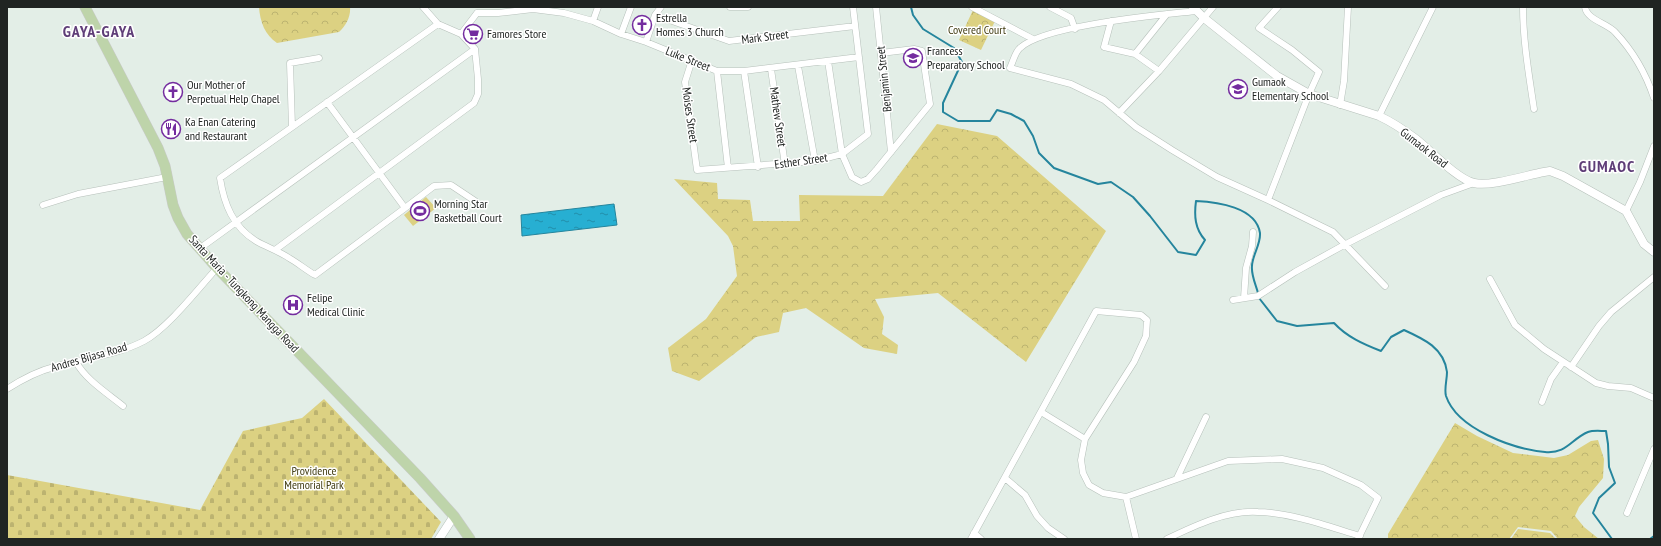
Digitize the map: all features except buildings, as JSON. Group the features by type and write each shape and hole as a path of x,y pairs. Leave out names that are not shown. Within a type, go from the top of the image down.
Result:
{"main road":[{"name":"Santa Maria - Tungkong Mangga Road","path":"85,7 158,148 168,177 173,205 187,234 217,268 410,466 454,516 470,539"}],"street":[{"path":"275,250 474,103 478,94 475,49 461,34 438,24 423,7"},
{"path":"461,34 477,13 472,7"},
{"path":"593,21 598,7"},
{"path":"621,34 632,7"},
{"path":"646,42 655,15 661,7"},
{"path":"730,7 748,7"},
{"path":"853,7 859,57"},
{"name":"Benjamin Street","path":"876,7 891,152"},
{"path":"972,7 1033,39"},
{"path":"1050,7 1071,18 1075,29"},
{"path":"1119,113 1159,71 1213,7"},
{"path":"1268,200 1319,72 1292,50 1259,28 1278,7"},
{"path":"1340,105 1344,81 1348,7"},
{"path":"1379,116 1433,7"},
{"path":"1523,7 1526,54 1534,109"},
{"path":"1585,7 1586,11 1593,17 1614,30 1633,56 1651,88 1654,98"},
{"name":"Luke Street","path":"477,13 533,8 565,10 621,34 646,42 717,71 744,71 798,66 859,57"},
{"path":"1194,9 1111,21 1033,39 1019,49 1010,68 1071,84 1104,100 1136,127 1216,177 1268,200 1333,232 1385,286"},
{"name":"Gumaok Road","path":"1194,9 1277,76 1309,94 1379,116 1415,138 1461,177 1474,183 1488,184 1550,171 1563,176 1626,211"},
{"path":"1134,54 1167,14"},
{"name":"Mark Street","path":"655,15 729,41 855,26"},
{"path":"1111,21 1104,47 1134,54 1159,71"},
{"path":"438,24 220,178 226,205 236,223 244,233 256,241 290,258 315,275 434,186 451,185 475,201"},
{"path":"199,249 475,49"},
{"path":"828,61 842,154 852,177 861,182 868,178 891,152 930,104 922,51 914,49 881,53"},
{"name":"Esther Street","path":"697,170 785,165 815,161 842,154 868,134 859,57"},
{"path":"292,127 290,63 319,58"},
{"name":"Moises Street","path":"692,60 685,82 697,170"},
{"path":"798,66 815,161"},
{"name":"Mathew Street","path":"771,68 785,165"},
{"path":"717,71 728,168"},
{"path":"744,71 758,167"},
{"path":"327,102 352,138 405,208"},
{"path":"1654,147 1640,182 1626,211 1644,244 1654,252"},
{"path":"43,205 78,194 168,177"},
{"path":"1233,300 1258,296 1296,272 1344,245 1441,195 1474,183"},
{"path":"1244,298 1246,268 1252,246 1253,232"},
{"name":"Andres Bijasa Road","path":"8,388 37,373 54,367 117,352 151,336 163,326 217,268"},
{"path":"1571,367 1599,326 1611,312 1654,277"},
{"path":"1490,279 1515,325 1544,349 1596,383 1608,386 1631,388 1654,398"},
{"path":"971,539 1096,311 1141,315 1147,320 1146,336 1134,362 1085,438 1081,460 1083,473 1089,485 1104,494 1126,497 1228,461 1282,459 1323,468 1361,485 1378,498 1359,537 1294,517 1257,512 1228,515 1167,539"},
{"path":"76,362 87,376 122,406"},
{"path":"1542,402 1551,379 1563,362"},
{"path":"1041,412 1085,438"},
{"path":"1177,478 1206,417"},
{"path":"1627,513 1654,448"},
{"path":"1005,478 1025,495 1037,516 1048,528 1064,539"},
{"path":"1126,497 1136,539"},
{"path":"439,539 454,516"},
{"path":"974,533 981,539"}],"green space":[{"path":"259,7 350,7 350,14 348,21 339,32 277,43 269,36 264,28"},
{"name":"Covered Court","path":"973,10 995,21 981,50 959,40"},
{"path":"937,124 997,136 1106,231 1026,362 938,293 875,299 884,317 882,334 898,345 897,354 864,348 806,308 783,313 779,332 756,337 699,381 672,371 668,348 706,319 737,276 733,246 728,236 674,179 717,183 718,199 750,200 753,221 800,221 799,195 883,196"},
{"name":"Morning Star Basketball Court","path":"426,197 436,208 413,226 404,215"},
{"name":"Providence Memorial Park","path":"324,399 441,522 431,539 7,539 7,475 200,510 243,431 302,418"},
{"path":"1455,423 1477,436 1513,453 1554,458 1568,455 1591,441 1598,440 1604,459 1603,478 1579,507 1575,516 1584,527 1599,539 1558,539 1551,531 1518,527 1509,539 1388,539 1388,534"},
{"path":"1518,529 1550,533 1556,539 1511,539"}],"water":[{"path":"614,204 617,225 522,236 521,215"}],"waterway":[{"path":"911,7 913,15 923,29 954,48 962,62 943,103 943,112 958,121 990,121 997,110 1011,114 1024,121 1033,136 1039,153 1054,168 1098,184 1111,182 1133,197 1178,252 1196,255 1205,240 1197,227 1195,212 1196,201 1224,205 1244,212 1257,224 1260,233 1252,266 1258,293"},
{"path":"1259,298 1277,321 1297,326 1334,323 1356,340 1381,351 1391,337 1404,330 1426,341 1432,345 1442,357 1445,364 1447,372 1445,393 1452,408 1474,427 1503,442 1532,450 1552,452 1559,451 1588,432 1606,431 1609,467 1615,483 1599,498 1593,513 1612,539"},
{"path":"1650,539 1654,536"}],"place":[{"name":"Estrella Homes 3 Church","path":"642,25"},
{"name":"Famores Store","path":"473,34"},
{"name":"Francess Preparatory School","path":"913,58"},
{"name":"Gumaok Elementary School","path":"1238,89"},
{"name":"Our Mother of Perpetual Help Chapel","path":"173,92"},
{"name":"Ka Enan Catering and Restaurant","path":"171,129"},
{"name":"Morning Star Basketball Court","path":"420,211"},
{"name":"Felipe Medical Clinic","path":"293,305"}],"district":[{"name":"GAYA-GAYA","path":"99,31"},
{"name":"GUMAOC","path":"1607,166"}]}
